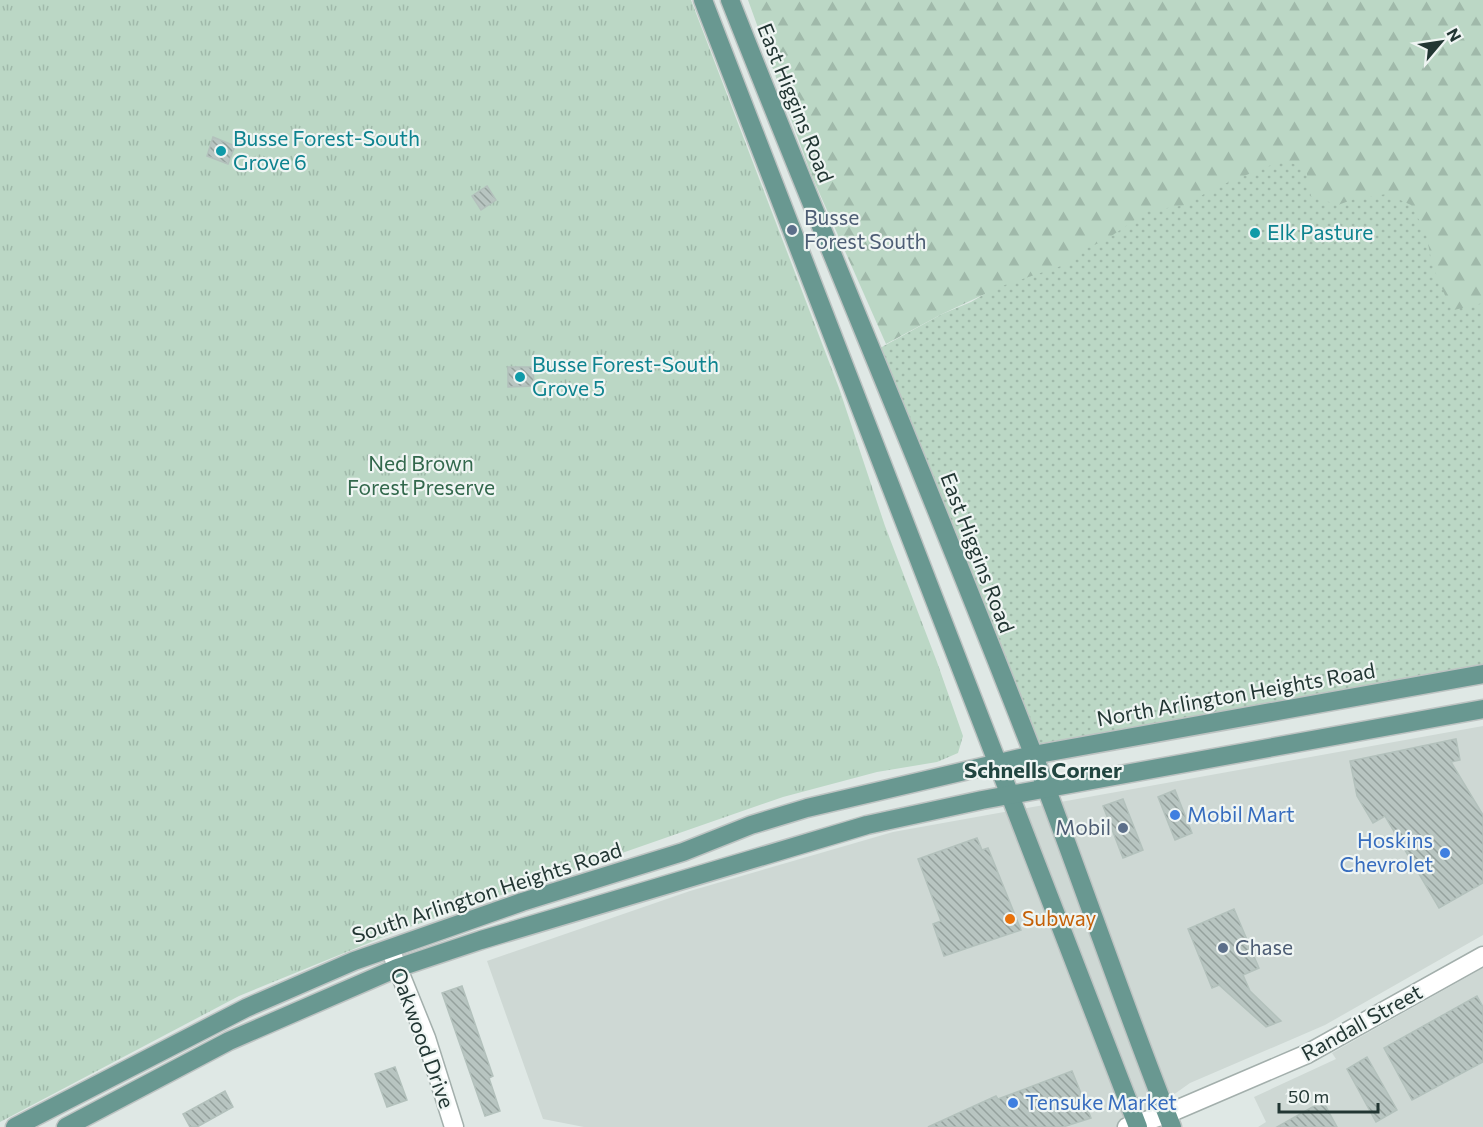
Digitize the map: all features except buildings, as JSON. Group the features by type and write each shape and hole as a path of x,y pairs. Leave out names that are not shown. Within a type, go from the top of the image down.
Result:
{"main road":[{"path":"703,0 1008,795 1101,1026 1134,1126"},
{"name":"East Higgins Road","path":"730,0 835,265 930,491 1046,788 1169,1120"},
{"name":"North Arlington Heights Road","path":"996,763 1483,674"},
{"path":"1008,795 1483,709"},
{"name":"South Arlington Heights Road","path":"15,1127 246,1008 354,961 522,902 683,852 752,825 815,806 996,763"},
{"name":"South Arlington Heights Road","path":"66,1127 229,1041 397,968 482,940 867,825 1008,795"}],"street":[{"name":"Oakwood Drive","path":"390,949 426,1038 454,1127"},
{"name":"Randall Street","path":"1134,1126 1169,1120 1326,1045 1483,956"}],"shaded area":[{"path":"1483,726 1483,935 1325,1025 1190,1083 1128,1127 584,1127 543,1119 487,961 690,891 893,832"},
{"path":"1483,968 1483,1127 1258,1127 1266,1122 1254,1097 1336,1059 1332,1053"}],"green space":[{"name":"Ned Brown Forest Preserve","path":"0,0 691,0 839,388 885,526 937,662 963,736 958,753 937,762 877,772 783,797 398,931 239,996 0,1122"},
{"path":"748,0 1483,0 1483,303 1454,310 1449,305 1432,264 1426,233 1411,205 1387,194 1354,199 1338,205 1311,196 1306,169 1284,160 1214,188 1186,205 1148,211 1104,241 1084,249 1067,264 1002,286 886,344 811,174"},
{"name":"Elk Pasture","path":"1483,0 1483,670 1033,755 871,353 942,314 971,302"}],"place":[{"name":"Busse Forest-South Grove 6","path":"221,151"},
{"name":"Busse Forest South","path":"792,230"},
{"name":"Elk Pasture","path":"1255,233"},
{"name":"Busse Forest-South Grove 5","path":"520,377"},
{"name":"Mobil Mart","path":"1175,815"},
{"name":"Mobil","path":"1123,828"},
{"name":"Hoskins Chevrolet","path":"1445,853"},
{"name":"Subway","path":"1010,919"},
{"name":"Chase","path":"1223,948"},
{"name":"Tensuke Market","path":"1013,1103"}],"district":[{"name":"Schnells Corner","path":"1043,770"}]}
